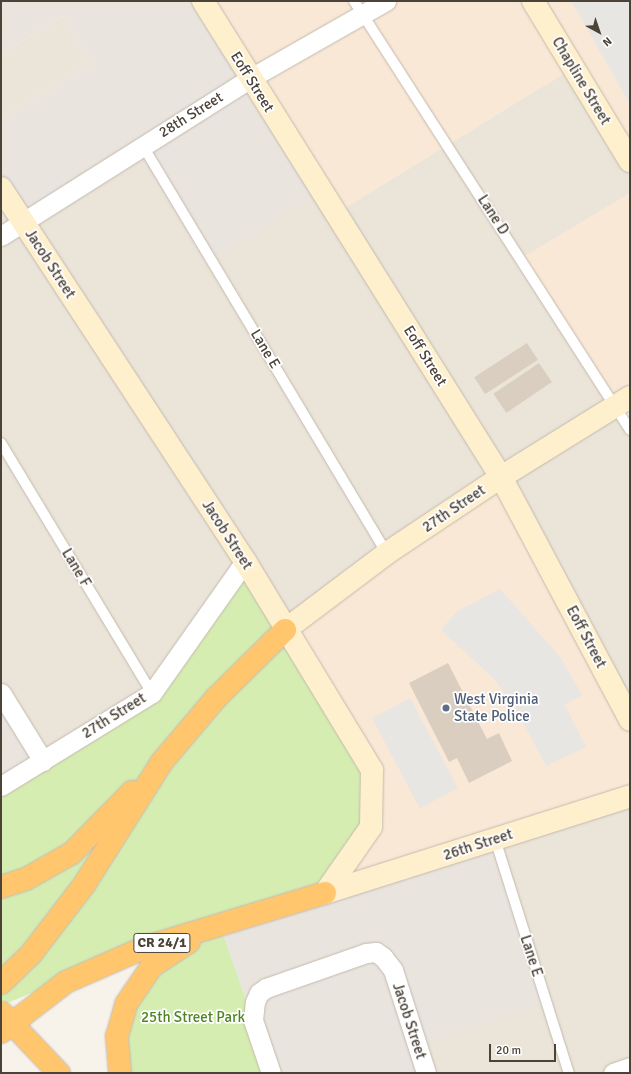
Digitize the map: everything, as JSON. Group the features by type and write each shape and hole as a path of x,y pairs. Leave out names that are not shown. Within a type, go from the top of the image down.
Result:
{"highway":[{"path":"1,887 26,879 72,853 161,763 216,698 285,630"},
{"path":"1,983 32,954 84,885 161,763"},
{"name":"CR 24/1","path":"5,1022 66,982 146,947 325,893"},
{"path":"120,1073 117,1036 126,1004 152,966 206,930"},
{"path":"5,1022 59,1073"}],"street":[{"name":"Eoff Street","path":"203,1 249,79 501,477 630,720"},
{"name":"28th Street","path":"1,236 358,8 386,1"},
{"name":"Chapline Street","path":"533,1 630,161"},
{"name":"Jacob Street","path":"1,188 245,561 285,630 372,770 371,827 325,893"},
{"name":"27th Street","path":"285,630 387,553 501,477 623,402"},
{"name":"27th Street","path":"1,786 152,693 245,561"},
{"path":"1,693 43,761"},
{"name":"26th Street","path":"325,893 630,796"},
{"name":"Jacob Street","path":"271,1073 253,1020 255,1002 266,988 366,953 376,952 383,957 393,970 426,1073"},
{"path":"613,1073 630,1067"}],"lane":[{"name":"Lane D","path":"358,8 623,402 630,430"},
{"name":"Lane E","path":"143,146 387,553"},
{"name":"Lane F","path":"1,443 152,693"},
{"name":"Lane E","path":"494,840 569,1073"}],"shaded area":[{"path":"1,1 205,1 321,192 212,261 143,146 23,222 1,188 1,119 91,64 63,16 1,54"},
{"path":"203,1 354,1 363,14 386,1 630,1 630,161 573,68 335,214"},
{"path":"571,1 630,1 630,104"},
{"path":"63,16 91,64 1,119 1,54"},
{"path":"573,68 630,161 630,193 521,259 630,430 630,720 285,630 152,693 43,761 1,693 1,188 143,146 321,192 335,214"},
{"path":"630,193 630,397 616,406 521,258"},
{"path":"501,477 630,720 630,796 325,893 285,630"},
{"path":"500,589 561,658 582,695 565,705 586,747 546,766 514,705 493,678 441,630 456,612"},
{"path":"1,693 43,761 1,786"},
{"path":"410,698 458,788 420,808 372,718"},
{"path":"630,796 630,1073 426,1073 417,1045 495,839"},
{"path":"495,839 546,1002 418,1045 426,1073 271,1073 220,925"}],"green space":[{"name":"25th Street Park","path":"245,561 372,770 371,827 325,893 220,925 271,1073 121,1073 126,1004 205,931 65,979 5,1004 1,1000 1,789 152,693"}],"building":[{"path":"527,343 538,360 485,394 474,377"},
{"path":"539,363 552,382 506,413 493,394"},
{"name":"West Virginia State Police","path":"448,663 487,739 499,733 512,761 469,783 457,758 449,762 409,683"}],"place":[{"name":"West Virginia State Police","path":"446,708"}]}
